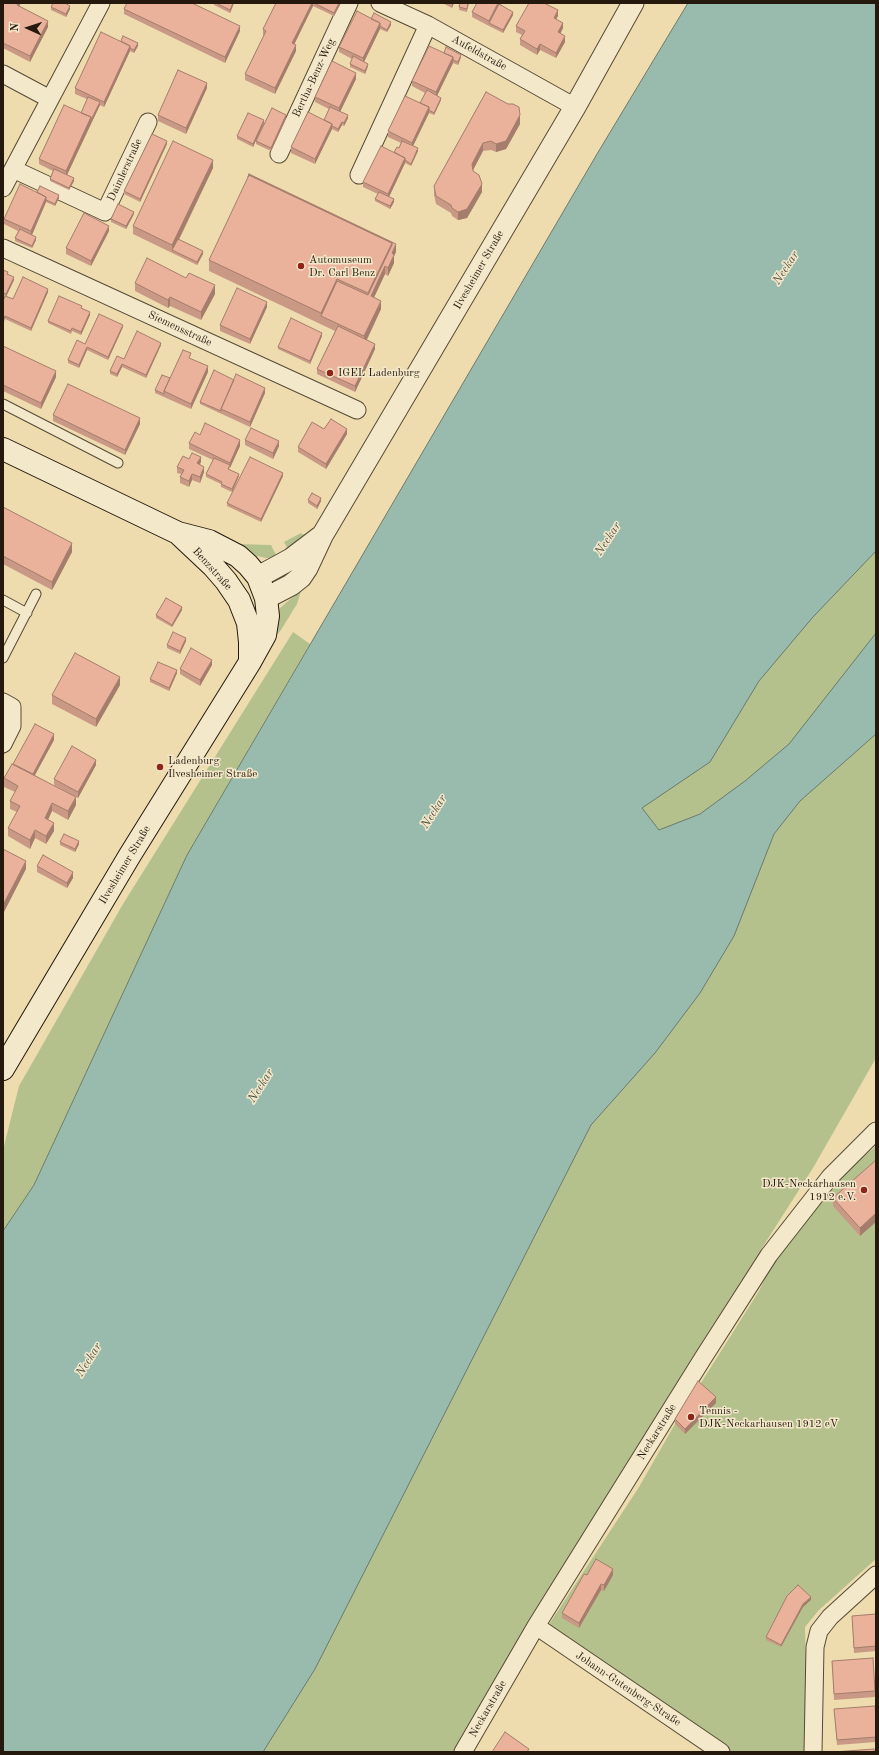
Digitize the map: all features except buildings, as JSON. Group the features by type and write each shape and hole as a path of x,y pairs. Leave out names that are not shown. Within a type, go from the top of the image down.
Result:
{"main road":[{"name":"Benzstraße","path":"3,449 178,533 209,541 238,556 258,577 266,598 268,616 265,635 250,662"},
{"name":"Benzstraße","path":"178,533 213,566 226,581 238,600 248,623 250,662"},
{"name":"Ilvesheimer Straße","path":"238,600 258,577"},
{"name":"Ilvesheimer Straße","path":"238,600 266,598"},
{"name":"Ilvesheimer Straße","path":"3,1069 130,854 250,662"}],"street":[{"path":"3,188 101,3"},
{"name":"Bertha-Benz-Weg","path":"280,154 349,3"},
{"name":"Aufeldstraße","path":"380,3 428,25 575,107"},
{"name":"Ilvesheimer Straße","path":"266,598 282,591 301,577 307,568 322,536 575,107 633,3"},
{"path":"359,176 428,25"},
{"path":"3,74 50,99"},
{"name":"Daimlerstraße","path":"13,169 105,212 148,122"},
{"name":"Siemensstraße","path":"3,248 357,410"},
{"name":"Ilvesheimer Straße","path":"258,577 291,559 322,536"},
{"path":"3,702 12,707 12,726 3,744"},
{"name":"Neckarstraße","path":"463,1752 536,1626 769,1255 830,1177 876,1131"},
{"path":"813,1752 815,1647 819,1631 830,1617 876,1575"},
{"name":"Johann-Gutenberg-Straße","path":"536,1626 721,1752"}],"lane":[{"path":"3,404 118,463"},
{"path":"3,658 36,594"},
{"path":"3,600 26,613"}],"green space":[{"path":"876,3 876,1058 813,1168 702,1342 512,1652 453,1752 3,1752 3,1681"},
{"path":"301,533 307,537 289,551 284,542"},
{"path":"238,544 271,545 277,557 266,558 249,554"},
{"path":"301,591 297,604 281,630 269,645 272,624 280,608"},
{"path":"293,632 310,644 187,855 34,1185 3,1231 3,1150 19,1086 123,904"},
{"path":"876,1146 876,1559 819,1610 805,1627 808,1752 731,1752 544,1632 639,1487 675,1424 759,1291 777,1252 827,1188"}],"water":[{"name":"Neckar","path":"688,3 876,3 876,551 813,617 759,681 710,762 642,808 659,830 700,814 745,781 789,744 876,633 876,734 800,801 774,834 734,936 700,993 655,1053 591,1125 315,1669 263,1752 3,1752 3,1231 34,1185 187,855 597,154"}],"place":[{"name":"Automuseum Dr. Carl Benz","path":"301,266"},
{"name":"IGEL Ladenburg","path":"330,373"},
{"name":"Ladenburg Ilvesheimer Straße","path":"160,767"},
{"name":"DJK-Neckarhausen 1912 e.V.","path":"864,1190"},
{"name":"Tennis - DJK-Neckarhausen 1912 eV","path":"691,1417"}]}
